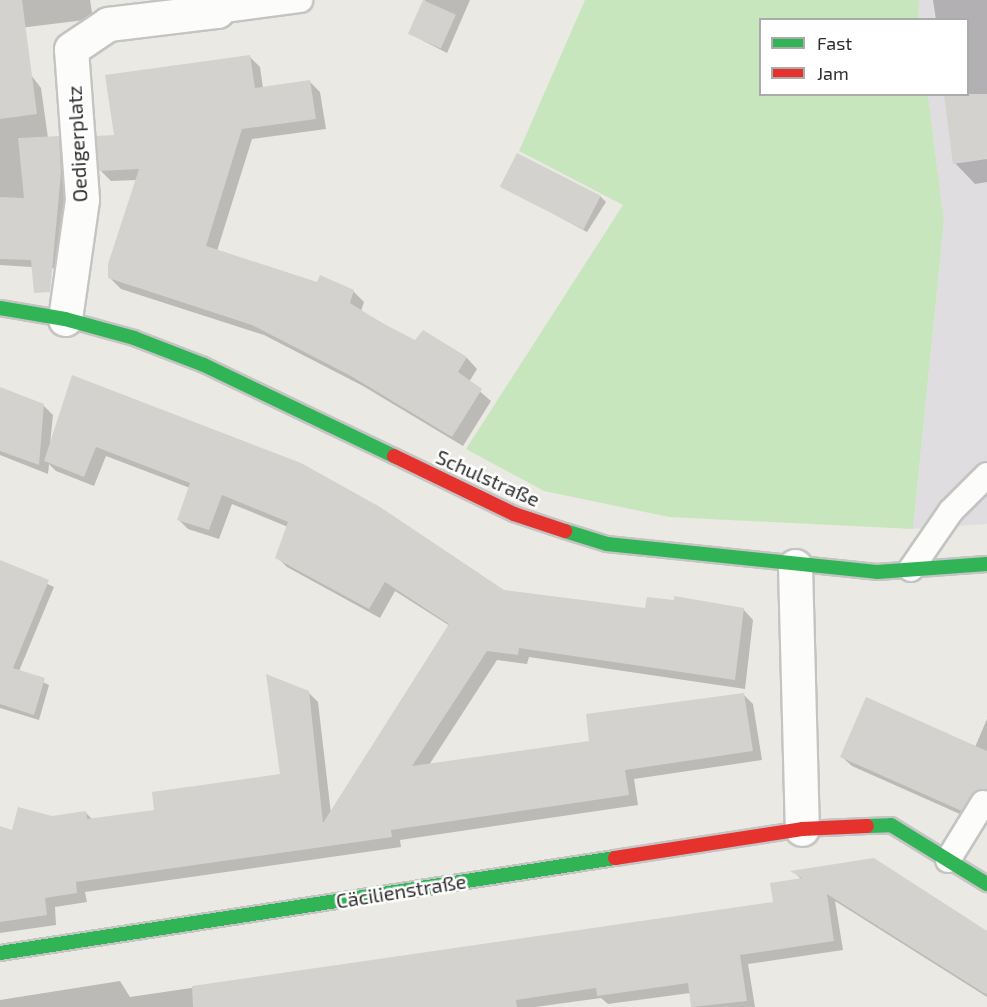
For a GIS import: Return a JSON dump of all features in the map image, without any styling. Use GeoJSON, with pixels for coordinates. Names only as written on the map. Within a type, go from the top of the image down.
{"type":"FeatureCollection","features":[{"type":"Feature","properties":{"kind":"street","name":"Oedigerplatz"},"geometry":{"type":"LineString","coordinates":[[65,319],[82,199],[71,49],[107,12],[216,5]]}},
{"type":"Feature","properties":{"kind":"street","name":"Schulstraße"},"geometry":{"type":"LineString","coordinates":[[0,308],[65,319],[134,339],[204,365],[514,514],[607,544],[795,566],[877,572],[987,564]]}},
{"type":"Feature","properties":{"kind":"street"},"geometry":{"type":"LineString","coordinates":[[795,566],[802,829]]}},
{"type":"Feature","properties":{"kind":"street","name":"Cäcilienstraße"},"geometry":{"type":"LineString","coordinates":[[0,953],[802,829],[891,825],[987,884]]}},
{"type":"Feature","properties":{"kind":"lane"},"geometry":{"type":"LineString","coordinates":[[216,5],[300,0]]}},
{"type":"Feature","properties":{"kind":"lane"},"geometry":{"type":"LineString","coordinates":[[911,569],[951,511],[987,475]]}},
{"type":"Feature","properties":{"kind":"lane"},"geometry":{"type":"LineString","coordinates":[[948,860],[983,803]]}},
{"type":"Feature","properties":{"kind":"shaded area"},"geometry":{"type":"Polygon","coordinates":[[[919,0],[987,0],[987,524],[913,529],[944,221],[928,96],[969,96],[969,18],[918,18],[919,0]]]}},
{"type":"Feature","properties":{"kind":"green space"},"geometry":{"type":"Polygon","coordinates":[[[585,0],[919,0],[918,18],[759,18],[759,96],[928,96],[944,221],[913,529],[669,517],[544,491],[466,449],[623,205],[519,151],[585,0]]]}},
{"type":"Feature","properties":{"kind":"building"},"geometry":{"type":"Polygon","coordinates":[[[0,0],[22,0],[37,114],[0,119],[0,0]]]}},
{"type":"Feature","properties":{"kind":"building"},"geometry":{"type":"Polygon","coordinates":[[[423,0],[456,15],[441,48],[408,34],[423,0]]]}},
{"type":"Feature","properties":{"kind":"building"},"geometry":{"type":"Polygon","coordinates":[[[250,55],[255,88],[310,80],[316,119],[242,129],[206,246],[317,282],[320,275],[354,290],[350,303],[382,323],[415,340],[423,330],[467,357],[458,372],[482,389],[452,437],[351,376],[252,325],[108,278],[108,264],[139,169],[99,171],[96,136],[114,135],[105,75],[250,55]]]}},
{"type":"Feature","properties":{"kind":"building"},"geometry":{"type":"Polygon","coordinates":[[[987,94],[987,159],[953,164],[944,96],[987,94]]]}},
{"type":"Feature","properties":{"kind":"building"},"geometry":{"type":"Polygon","coordinates":[[[59,136],[61,173],[50,292],[34,293],[31,260],[0,259],[0,197],[24,198],[18,138],[59,136]]]}},
{"type":"Feature","properties":{"kind":"building"},"geometry":{"type":"Polygon","coordinates":[[[517,153],[601,196],[584,230],[500,187],[517,153]]]}},
{"type":"Feature","properties":{"kind":"building"},"geometry":{"type":"Polygon","coordinates":[[[72,375],[301,463],[380,507],[504,590],[645,608],[647,597],[674,600],[674,596],[744,608],[735,680],[519,648],[518,655],[487,651],[412,766],[589,741],[586,714],[744,693],[753,751],[625,770],[629,795],[391,830],[392,837],[76,882],[77,893],[45,898],[47,915],[0,922],[0,826],[12,830],[18,807],[52,816],[86,811],[87,819],[154,810],[152,792],[280,774],[266,674],[309,691],[323,823],[449,624],[385,582],[369,609],[275,558],[288,522],[222,495],[209,530],[177,520],[190,483],[96,447],[84,477],[44,461],[72,375]]]}},
{"type":"Feature","properties":{"kind":"building"},"geometry":{"type":"Polygon","coordinates":[[[0,387],[44,404],[39,465],[0,451],[0,387]]]}},
{"type":"Feature","properties":{"kind":"building"},"geometry":{"type":"Polygon","coordinates":[[[0,560],[49,580],[13,668],[45,678],[34,715],[0,704],[0,560]]]}},
{"type":"Feature","properties":{"kind":"building"},"geometry":{"type":"Polygon","coordinates":[[[866,697],[987,751],[987,790],[976,791],[962,811],[840,757],[866,697]]]}},
{"type":"Feature","properties":{"kind":"building"},"geometry":{"type":"Polygon","coordinates":[[[874,858],[987,931],[987,995],[827,894],[834,941],[740,955],[747,1001],[691,1007],[688,983],[597,996],[596,988],[516,1000],[517,1007],[193,1007],[192,986],[773,902],[770,883],[802,878],[790,871],[874,858]]]}},
{"type":"Feature","properties":{"kind":"traffic: fast"},"geometry":{"type":"LineString","coordinates":[[0,308],[65,319],[134,338],[204,365],[394,456]]}},
{"type":"Feature","properties":{"kind":"traffic: fast"},"geometry":{"type":"LineString","coordinates":[[565,531],[607,544],[877,572],[987,564]]}},
{"type":"Feature","properties":{"kind":"traffic: fast"},"geometry":{"type":"LineString","coordinates":[[867,826],[891,825],[987,884]]}},
{"type":"Feature","properties":{"kind":"traffic: fast"},"geometry":{"type":"LineString","coordinates":[[0,953],[615,858]]}},
{"type":"Feature","properties":{"kind":"traffic: jam"},"geometry":{"type":"LineString","coordinates":[[394,456],[514,514],[565,531]]}},
{"type":"Feature","properties":{"kind":"traffic: jam"},"geometry":{"type":"LineString","coordinates":[[615,858],[802,829],[867,826]]}}]}
